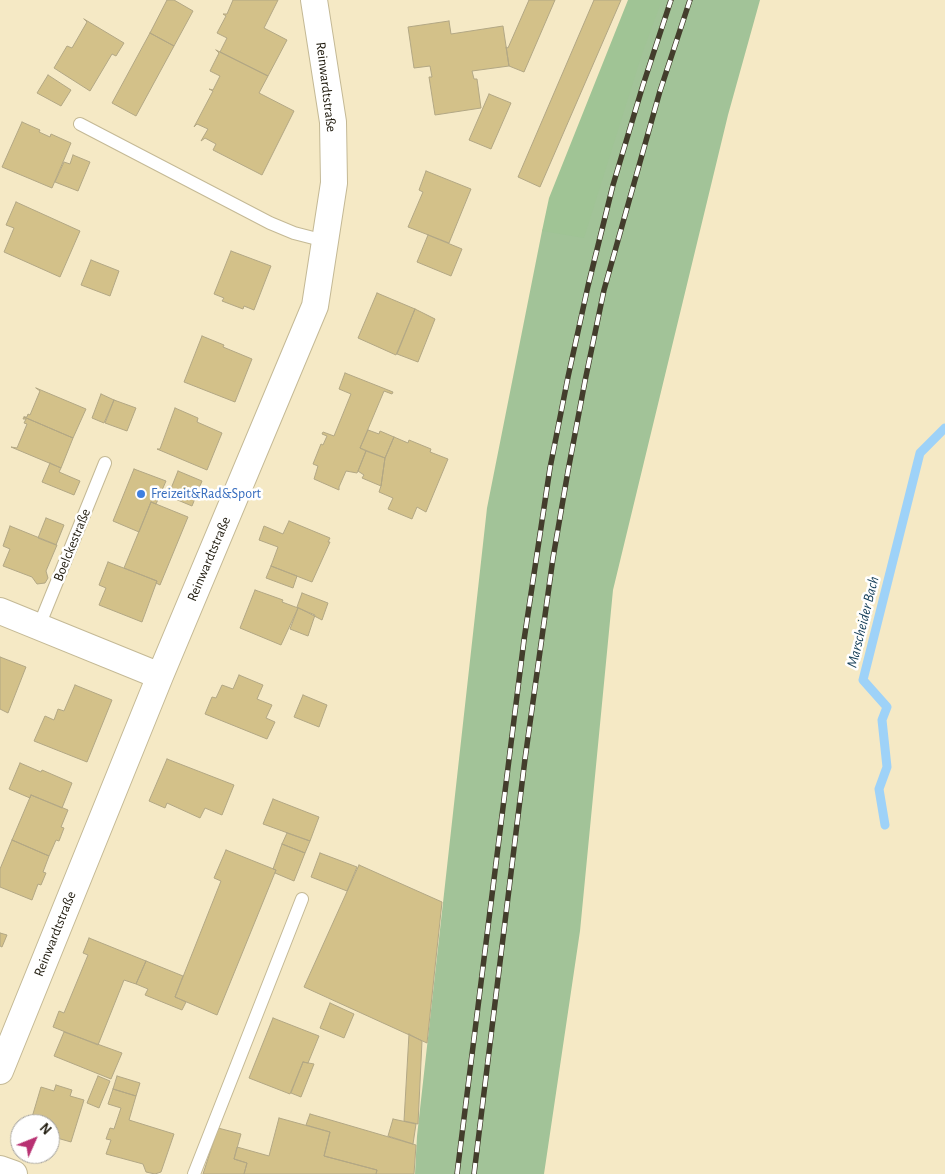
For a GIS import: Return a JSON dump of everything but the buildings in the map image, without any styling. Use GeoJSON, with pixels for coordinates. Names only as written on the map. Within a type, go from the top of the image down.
{"type":"FeatureCollection","features":[{"type":"Feature","properties":{"kind":"street","name":"Reinwardtstraße"},"geometry":{"type":"LineString","coordinates":[[0,1071],[160,676],[315,306],[334,183],[333,122],[314,0]]}},
{"type":"Feature","properties":{"kind":"street"},"geometry":{"type":"LineString","coordinates":[[0,611],[160,676]]}},
{"type":"Feature","properties":{"kind":"street"},"geometry":{"type":"LineString","coordinates":[[0,1170],[14,1174]]}},
{"type":"Feature","properties":{"kind":"lane"},"geometry":{"type":"LineString","coordinates":[[80,124],[270,223],[294,233],[325,241]]}},
{"type":"Feature","properties":{"kind":"lane","name":"Boelckestraße"},"geometry":{"type":"LineString","coordinates":[[39,626],[105,464]]}},
{"type":"Feature","properties":{"kind":"lane"},"geometry":{"type":"LineString","coordinates":[[194,1174],[302,899]]}},
{"type":"Feature","properties":{"kind":"green space"},"geometry":{"type":"Polygon","coordinates":[[[628,0],[662,0],[642,54],[584,238],[542,231],[549,198],[628,0]]]}},
{"type":"Feature","properties":{"kind":"green space"},"geometry":{"type":"Polygon","coordinates":[[[651,0],[760,0],[728,115],[613,590],[580,931],[544,1174],[415,1174],[417,1136],[487,508],[542,231],[651,0]]]}},
{"type":"Feature","properties":{"kind":"waterway","name":"Marscheider Bach"},"geometry":{"type":"LineString","coordinates":[[885,825],[879,789],[887,767],[882,720],[887,707],[863,680],[920,453],[945,428]]}},
{"type":"Feature","properties":{"kind":"railway"},"geometry":{"type":"LineString","coordinates":[[457,1174],[524,640],[550,468],[588,286],[613,185],[671,0]]}},
{"type":"Feature","properties":{"kind":"railway"},"geometry":{"type":"LineString","coordinates":[[474,1174],[525,759],[553,558],[568,471],[604,290],[660,91],[690,0]]}},
{"type":"Feature","properties":{"kind":"place","name":"Freizeit&Rad&Sport"},"geometry":{"type":"Point","coordinates":[141,494]}}]}
